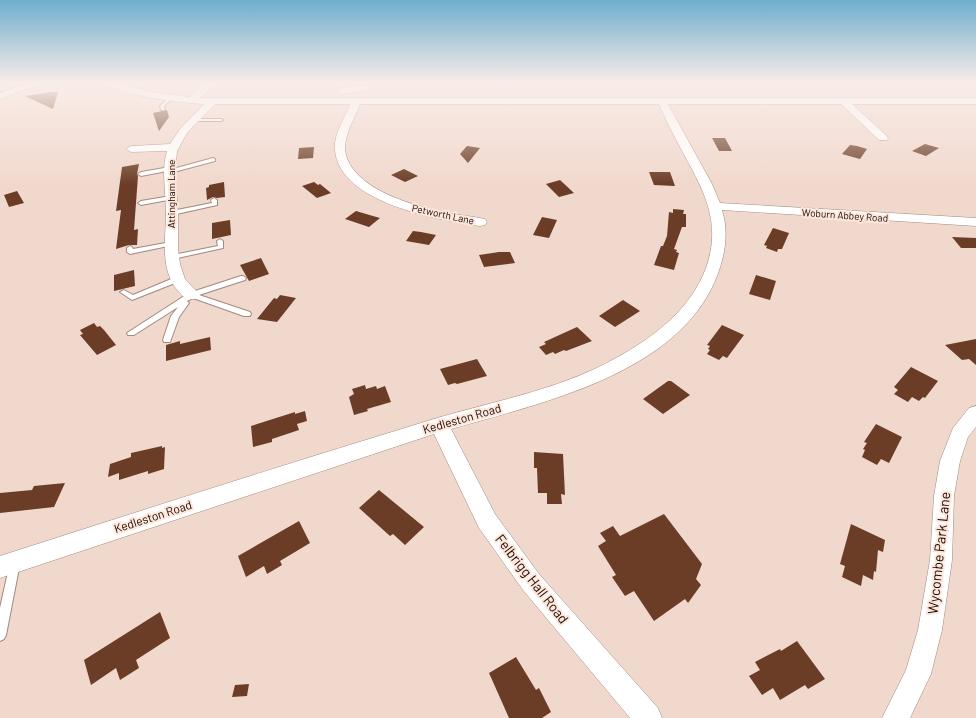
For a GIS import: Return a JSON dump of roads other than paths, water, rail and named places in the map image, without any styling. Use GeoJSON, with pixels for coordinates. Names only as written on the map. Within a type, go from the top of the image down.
{"type":"FeatureCollection","features":[{"type":"Feature","properties":{"kind":"street","name":"Attingham Lane"},"geometry":{"type":"LineString","coordinates":[[192,295],[181,286],[174,270],[171,244],[172,213],[170,170],[174,148],[197,117]]}},
{"type":"Feature","properties":{"kind":"street","name":"Petworth Lane"},"geometry":{"type":"LineString","coordinates":[[350,117],[341,140],[340,150],[342,163],[352,175],[378,194],[407,207],[460,220],[480,222]]}},
{"type":"Feature","properties":{"kind":"street","name":"Kedleston Road"},"geometry":{"type":"LineString","coordinates":[[8,565],[439,425],[568,387],[608,370],[653,344],[680,319],[701,295],[713,270],[718,246],[719,223],[715,206],[701,175],[670,117]]}},
{"type":"Feature","properties":{"kind":"street"},"geometry":{"type":"LineString","coordinates":[[860,117],[883,138]]}},
{"type":"Feature","properties":{"kind":"street"},"geometry":{"type":"LineString","coordinates":[[131,150],[174,148]]}},
{"type":"Feature","properties":{"kind":"street","name":"Woburn Abbey Road"},"geometry":{"type":"LineString","coordinates":[[715,206],[976,222]]}},
{"type":"Feature","properties":{"kind":"street","name":"Wycombe Park Lane"},"geometry":{"type":"LineString","coordinates":[[896,718],[918,674],[930,630],[941,560],[944,496],[950,461],[960,434],[976,413]]}},
{"type":"Feature","properties":{"kind":"street","name":"Felbrigg Hall Road"},"geometry":{"type":"LineString","coordinates":[[439,425],[487,521],[531,582],[627,696],[648,718]]}},
{"type":"Feature","properties":{"kind":"lane"},"geometry":{"type":"LineString","coordinates":[[194,120],[221,120]]}},
{"type":"Feature","properties":{"kind":"lane"},"geometry":{"type":"LineString","coordinates":[[141,174],[170,170],[212,160]]}},
{"type":"Feature","properties":{"kind":"lane"},"geometry":{"type":"LineString","coordinates":[[141,203],[171,198]]}},
{"type":"Feature","properties":{"kind":"lane"},"geometry":{"type":"LineString","coordinates":[[172,213],[215,204],[214,200]]}},
{"type":"Feature","properties":{"kind":"lane"},"geometry":{"type":"LineString","coordinates":[[173,258],[221,247],[220,241]]}},
{"type":"Feature","properties":{"kind":"lane"},"geometry":{"type":"LineString","coordinates":[[130,248],[130,252],[171,244]]}},
{"type":"Feature","properties":{"kind":"lane"},"geometry":{"type":"LineString","coordinates":[[131,334],[192,295],[243,278]]}},
{"type":"Feature","properties":{"kind":"lane"},"geometry":{"type":"LineString","coordinates":[[124,292],[132,298],[178,279]]}},
{"type":"Feature","properties":{"kind":"lane"},"geometry":{"type":"LineString","coordinates":[[192,295],[247,314]]}},
{"type":"Feature","properties":{"kind":"lane"},"geometry":{"type":"LineString","coordinates":[[167,340],[175,316],[192,295]]}},
{"type":"Feature","properties":{"kind":"lane"},"geometry":{"type":"LineString","coordinates":[[0,635],[8,565]]}}]}
